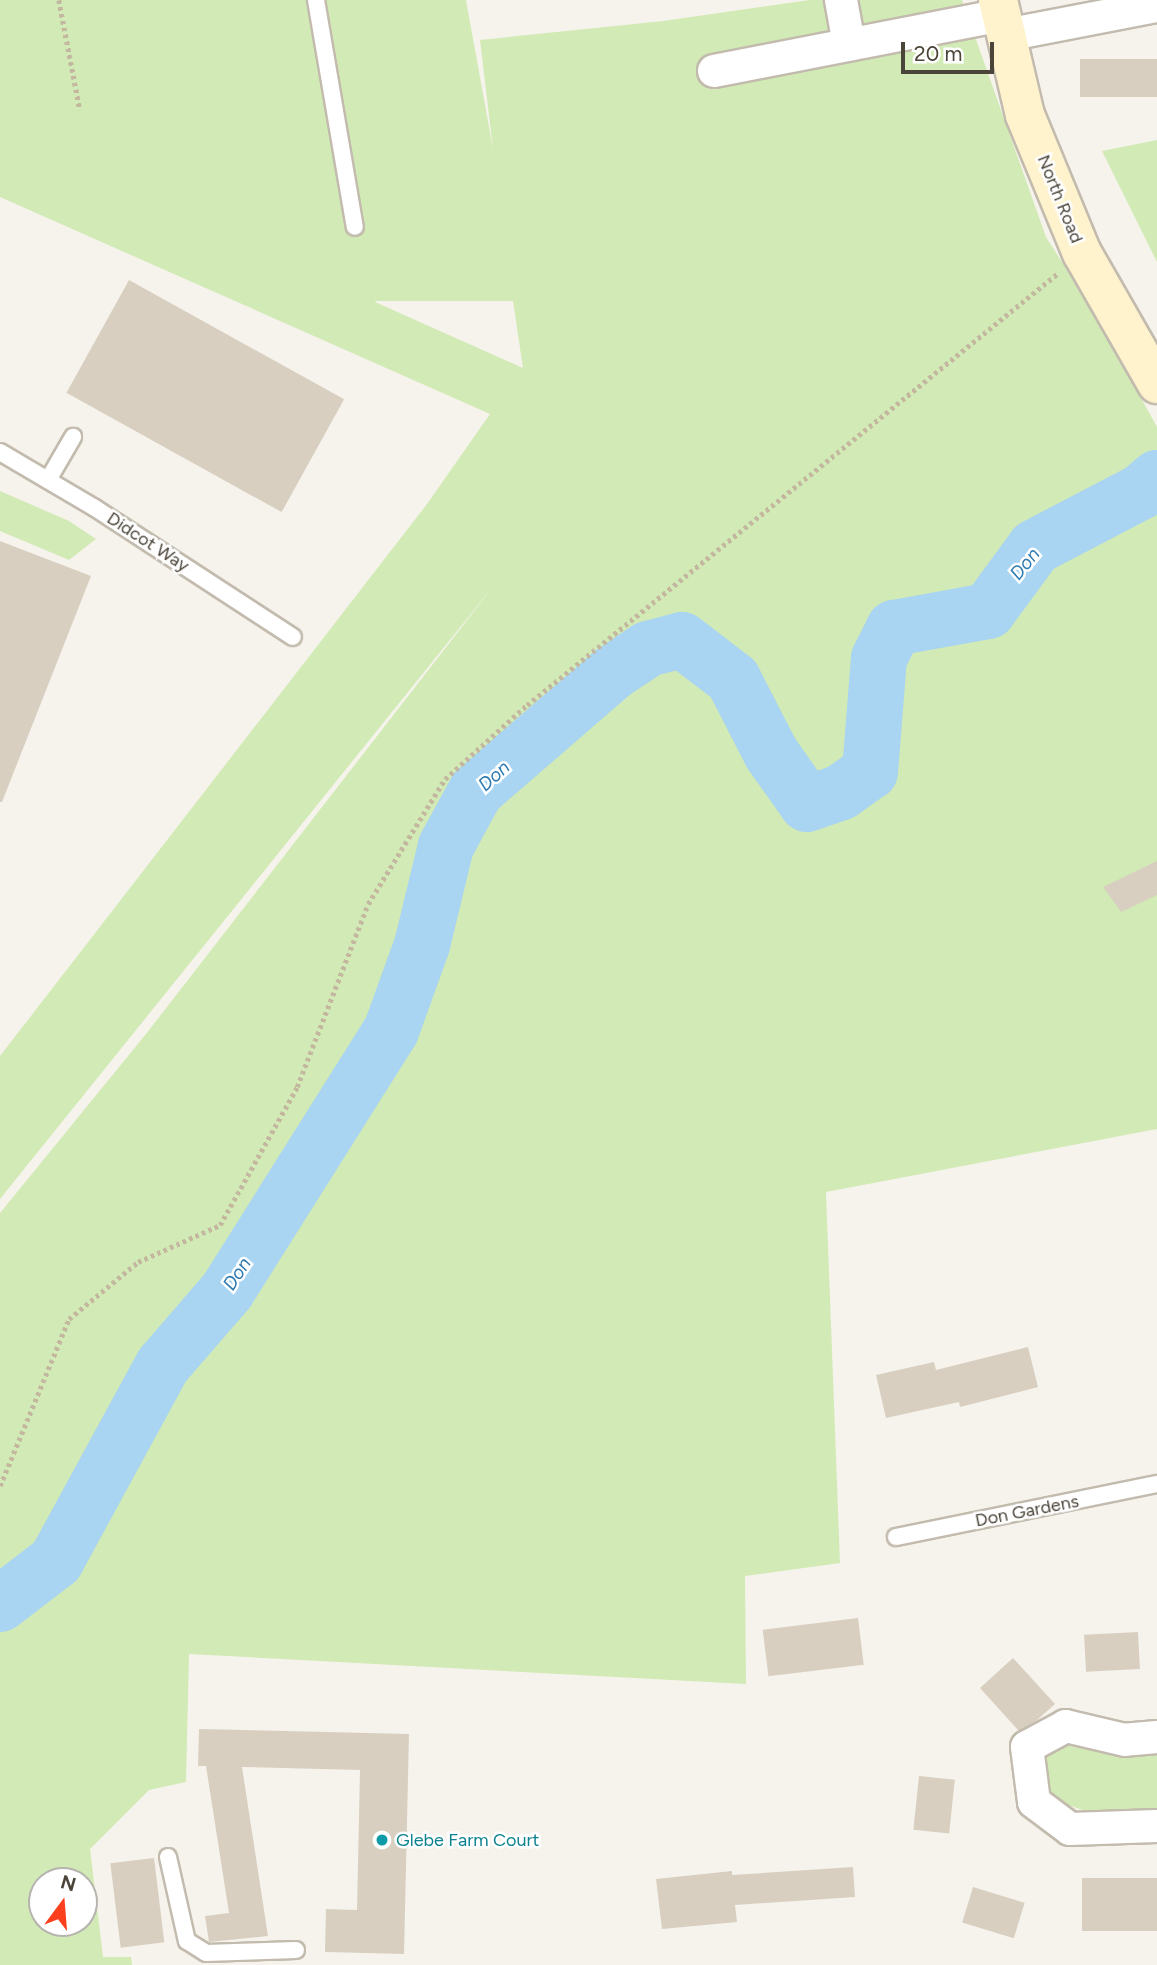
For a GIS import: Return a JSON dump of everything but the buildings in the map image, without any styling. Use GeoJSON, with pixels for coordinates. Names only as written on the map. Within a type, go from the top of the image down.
{"type":"FeatureCollection","features":[{"type":"Feature","properties":{"kind":"street"},"geometry":{"type":"LineString","coordinates":[[841,0],[849,44]]}},
{"type":"Feature","properties":{"kind":"street"},"geometry":{"type":"LineString","coordinates":[[714,71],[1002,17],[1157,6]]}},
{"type":"Feature","properties":{"kind":"street","name":"North Road"},"geometry":{"type":"LineString","coordinates":[[1002,17],[1026,115],[1082,253],[1157,384]]}},
{"type":"Feature","properties":{"kind":"street"},"geometry":{"type":"LineString","coordinates":[[1157,1737],[1125,1740],[1066,1726],[1027,1747],[1034,1802],[1070,1829],[1157,1826]]}},
{"type":"Feature","properties":{"kind":"lane"},"geometry":{"type":"LineString","coordinates":[[316,0],[355,227]]}},
{"type":"Feature","properties":{"kind":"lane"},"geometry":{"type":"LineString","coordinates":[[48,480],[73,438]]}},
{"type":"Feature","properties":{"kind":"lane","name":"Didcot Way"},"geometry":{"type":"LineString","coordinates":[[0,452],[293,637]]}},
{"type":"Feature","properties":{"kind":"lane","name":"Don Gardens"},"geometry":{"type":"LineString","coordinates":[[896,1537],[1157,1484]]}},
{"type":"Feature","properties":{"kind":"lane"},"geometry":{"type":"LineString","coordinates":[[168,1857],[187,1941],[206,1954],[296,1950]]}},
{"type":"Feature","properties":{"kind":"path"},"geometry":{"type":"LineString","coordinates":[[59,0],[80,110]]}},
{"type":"Feature","properties":{"kind":"path"},"geometry":{"type":"LineString","coordinates":[[0,1486],[69,1319],[138,1262],[220,1225],[297,1087],[368,904],[444,779],[527,705],[1082,253]]}},
{"type":"Feature","properties":{"kind":"green space"},"geometry":{"type":"Polygon","coordinates":[[[0,0],[466,0],[493,149],[480,40],[663,21],[810,0],[962,0],[1046,237],[1090,306],[1157,427],[1157,1129],[826,1192],[840,1563],[745,1576],[746,1684],[189,1654],[186,1782],[149,1790],[90,1849],[92,1867],[28,1867],[28,1937],[98,1937],[98,1915],[103,1957],[131,1957],[132,1965],[0,1965],[0,1213],[146,1034],[495,584],[0,1199],[0,1056],[427,504],[490,414],[0,197],[0,0]],[[376,301],[375,302],[523,368],[513,301],[376,301]]]}},
{"type":"Feature","properties":{"kind":"green space"},"geometry":{"type":"Polygon","coordinates":[[[1157,140],[1157,262],[1102,151],[1157,140]]]}},
{"type":"Feature","properties":{"kind":"green space"},"geometry":{"type":"Polygon","coordinates":[[[0,491],[69,521],[96,539],[69,560],[0,531],[0,491]]]}},
{"type":"Feature","properties":{"kind":"green space"},"geometry":{"type":"Polygon","coordinates":[[[1052,1743],[1133,1757],[1157,1755],[1157,1818],[1113,1820],[1056,1801],[1039,1767],[1052,1743]]]}},
{"type":"Feature","properties":{"kind":"waterway","name":"Don"},"geometry":{"type":"LineString","coordinates":[[0,1604],[56,1561],[163,1365],[227,1291],[391,1031],[422,945],[446,846],[476,791],[612,673],[648,649],[682,640],[733,679],[771,753],[807,804],[841,792],[870,772],[879,658],[894,628],[988,611],[1035,547],[1142,491],[1157,478]]}},
{"type":"Feature","properties":{"kind":"place","name":"Glebe Farm Court"},"geometry":{"type":"Point","coordinates":[382,1840]}}]}
